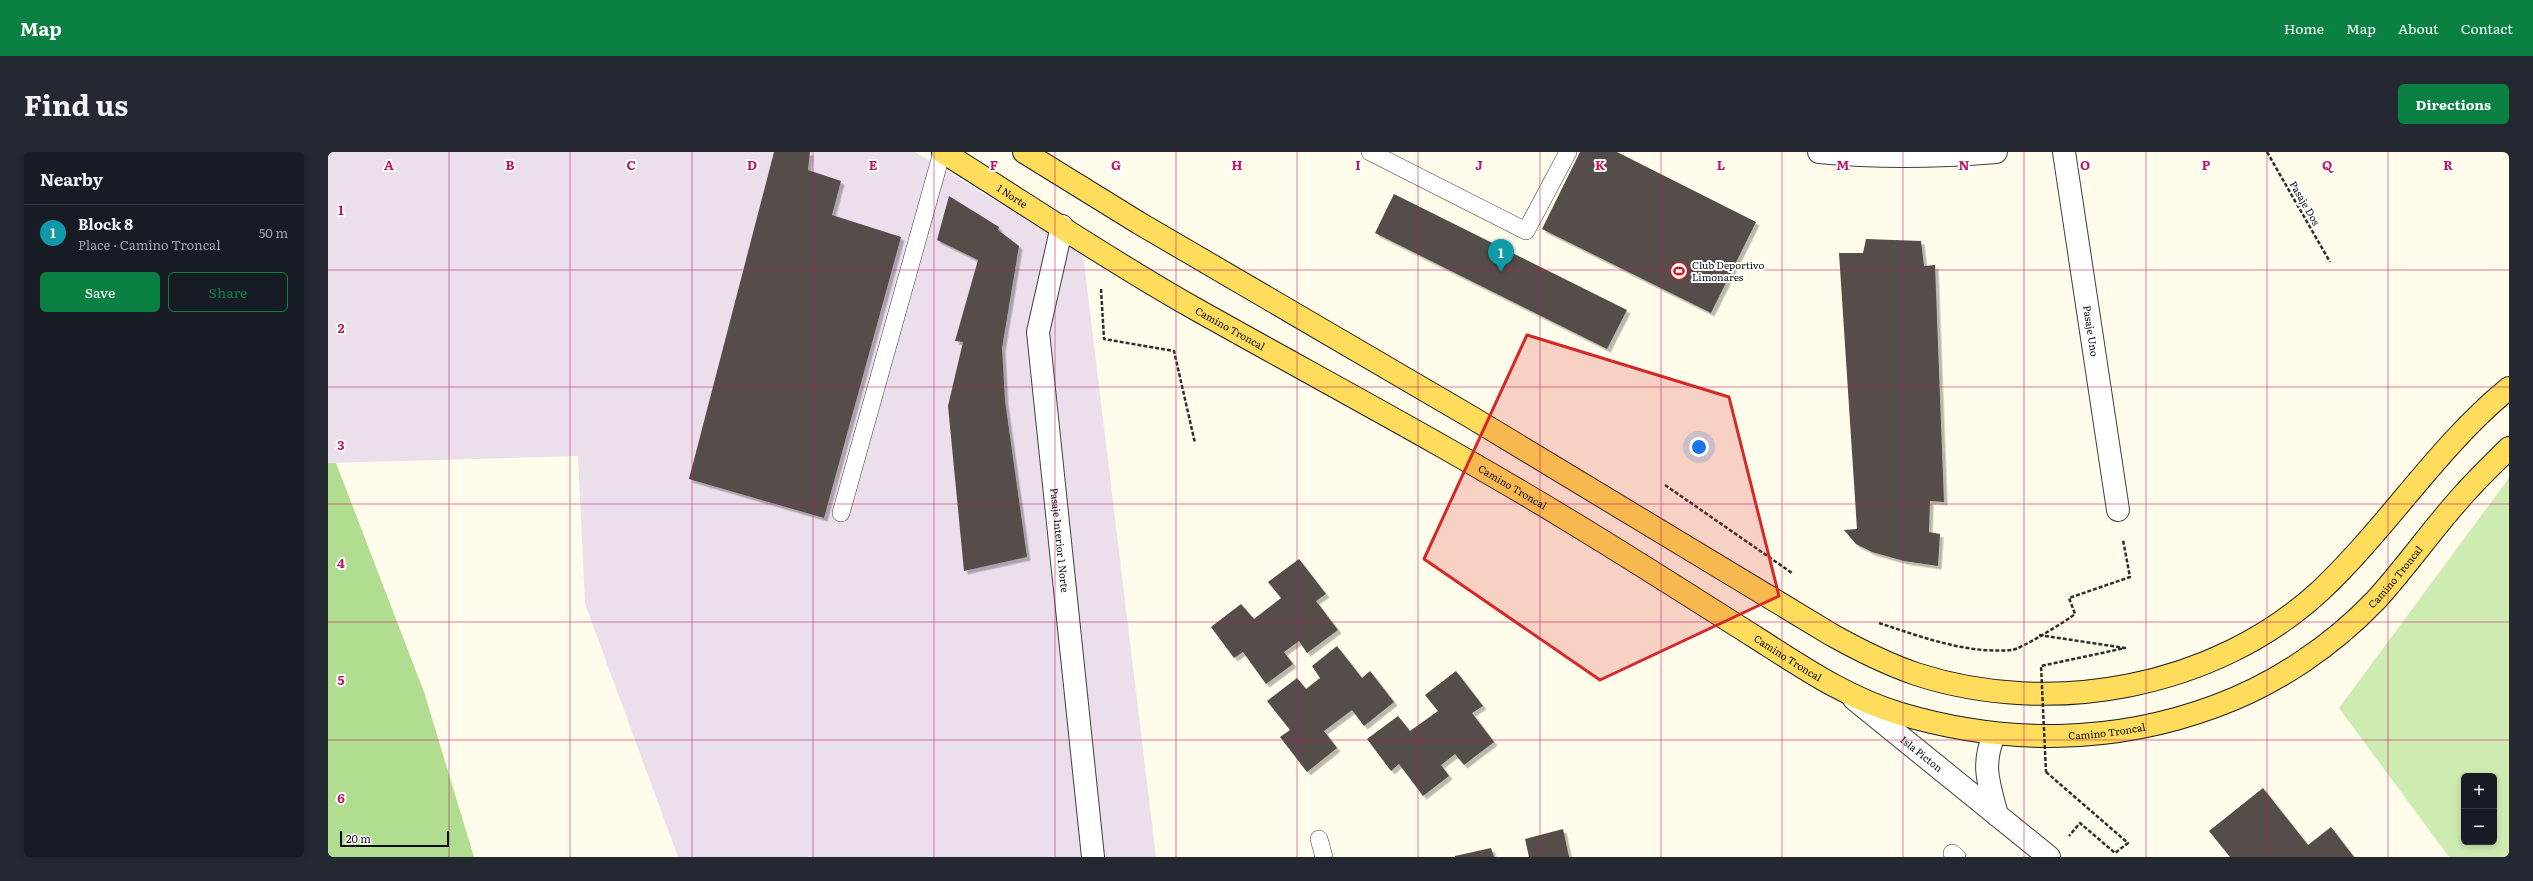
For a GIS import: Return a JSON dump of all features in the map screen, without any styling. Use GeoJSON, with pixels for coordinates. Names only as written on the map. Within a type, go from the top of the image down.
{"type":"FeatureCollection","features":[{"type":"Feature","properties":{"kind":"main road","name":"1 Norte"},"geometry":{"type":"LineString","coordinates":[[942,152],[1062,226]]}},
{"type":"Feature","properties":{"kind":"main road"},"geometry":{"type":"LineString","coordinates":[[1024,152],[1472,417],[1832,635],[1873,657],[1917,674],[1962,686],[2008,692],[2055,694],[2101,690],[2147,682],[2220,656],[2255,637],[2288,616],[2319,592],[2371,540],[2429,466],[2488,405],[2509,388]]}},
{"type":"Feature","properties":{"kind":"main road","name":"Camino Troncal"},"geometry":{"type":"LineString","coordinates":[[1062,226],[1188,305],[1378,410],[1566,518],[1802,669],[1847,693],[1902,714],[1944,726],[1994,735],[2046,738],[2141,729],[2182,718],[2221,705],[2260,687],[2318,651],[2368,607],[2464,494],[2509,448]]}},
{"type":"Feature","properties":{"kind":"street"},"geometry":{"type":"LineString","coordinates":[[1819,152],[1865,156],[1924,158],[1996,152]]}},
{"type":"Feature","properties":{"kind":"street","name":"Pasaje Uno"},"geometry":{"type":"LineString","coordinates":[[2064,152],[2118,510]]}},
{"type":"Feature","properties":{"kind":"street","name":"Pasaje Interior 1 Norte"},"geometry":{"type":"LineString","coordinates":[[1062,226],[1038,332],[1093,857]]}},
{"type":"Feature","properties":{"kind":"street","name":"Isla Picton"},"geometry":{"type":"LineString","coordinates":[[1847,693],[2049,857]]}},
{"type":"Feature","properties":{"kind":"street"},"geometry":{"type":"LineString","coordinates":[[1994,735],[1988,749],[1985,772],[1997,815]]}},
{"type":"Feature","properties":{"kind":"lane"},"geometry":{"type":"LineString","coordinates":[[841,513],[942,152]]}},
{"type":"Feature","properties":{"kind":"lane"},"geometry":{"type":"LineString","coordinates":[[1370,152],[1526,231],[1568,152]]}},
{"type":"Feature","properties":{"kind":"lane"},"geometry":{"type":"LineString","coordinates":[[1319,839],[1324,857]]}},
{"type":"Feature","properties":{"kind":"path","name":"Pasaje Dos"},"geometry":{"type":"LineString","coordinates":[[2267,152],[2330,262]]}},
{"type":"Feature","properties":{"kind":"path"},"geometry":{"type":"LineString","coordinates":[[1098,249],[1104,339],[1174,351],[1196,443]]}},
{"type":"Feature","properties":{"kind":"path"},"geometry":{"type":"LineString","coordinates":[[1665,485],[1798,577]]}},
{"type":"Feature","properties":{"kind":"path"},"geometry":{"type":"LineString","coordinates":[[1873,621],[1948,646],[2014,651],[2039,635],[2064,623],[2075,614],[2070,598],[2130,577],[2118,510]]}},
{"type":"Feature","properties":{"kind":"path"},"geometry":{"type":"LineString","coordinates":[[2039,635],[2125,648],[2041,666],[2046,772],[2128,843],[2114,853],[2080,823],[2065,840]]}},
{"type":"Feature","properties":{"kind":"highlighted area"},"geometry":{"type":"Polygon","coordinates":[[[1527,335],[1729,397],[1779,596],[1600,680],[1424,559],[1527,335]]]}},
{"type":"Feature","properties":{"kind":"shaded area"},"geometry":{"type":"Polygon","coordinates":[[[328,152],[915,152],[1083,254],[1156,857],[678,857],[585,604],[578,456],[328,463],[328,152]]]}},
{"type":"Feature","properties":{"kind":"green space"},"geometry":{"type":"Polygon","coordinates":[[[328,463],[336,463],[424,692],[474,857],[328,857],[328,463]]]}},
{"type":"Feature","properties":{"kind":"green space"},"geometry":{"type":"Polygon","coordinates":[[[2509,478],[2509,857],[2449,857],[2339,708],[2509,478]]]}},
{"type":"Feature","properties":{"kind":"building"},"geometry":{"type":"Polygon","coordinates":[[[774,152],[810,152],[808,170],[841,181],[832,215],[901,237],[824,518],[689,479],[774,152]]]}},
{"type":"Feature","properties":{"kind":"building","name":"Club Deportivo Limonares"},"geometry":{"type":"Polygon","coordinates":[[[1580,152],[1617,152],[1756,222],[1711,313],[1542,229],[1580,152]]]}},
{"type":"Feature","properties":{"kind":"building"},"geometry":{"type":"Polygon","coordinates":[[[1394,194],[1627,310],[1607,349],[1375,233],[1394,194]]]}},
{"type":"Feature","properties":{"kind":"building"},"geometry":{"type":"Polygon","coordinates":[[[949,196],[999,227],[998,230],[1019,246],[1002,348],[1005,401],[1027,557],[964,571],[948,406],[963,342],[955,341],[978,260],[937,240],[949,196]]]}},
{"type":"Feature","properties":{"kind":"building"},"geometry":{"type":"Polygon","coordinates":[[[1866,239],[1921,241],[1924,266],[1935,265],[1944,502],[1930,501],[1929,532],[1940,534],[1938,566],[1904,561],[1872,552],[1856,544],[1844,530],[1857,529],[1839,253],[1863,253],[1866,239]]]}},
{"type":"Feature","properties":{"kind":"building"},"geometry":{"type":"Polygon","coordinates":[[[1299,559],[1326,594],[1316,601],[1338,630],[1307,653],[1299,641],[1284,652],[1293,664],[1266,684],[1243,652],[1234,658],[1211,627],[1241,604],[1254,619],[1281,598],[1268,582],[1299,559]]]}},
{"type":"Feature","properties":{"kind":"building"},"geometry":{"type":"Polygon","coordinates":[[[1337,646],[1362,678],[1370,671],[1394,702],[1364,726],[1352,710],[1324,731],[1337,748],[1307,772],[1280,737],[1290,730],[1267,701],[1297,678],[1306,689],[1320,678],[1312,666],[1337,646]]]}},
{"type":"Feature","properties":{"kind":"building"},"geometry":{"type":"Polygon","coordinates":[[[1456,671],[1483,706],[1472,713],[1494,742],[1464,765],[1455,754],[1441,765],[1449,776],[1423,796],[1399,764],[1391,771],[1367,739],[1398,716],[1410,731],[1438,711],[1425,695],[1456,671]]]}},
{"type":"Feature","properties":{"kind":"building"},"geometry":{"type":"Polygon","coordinates":[[[2263,788],[2308,845],[2331,827],[2354,857],[2230,857],[2209,831],[2263,788]]]}},
{"type":"Feature","properties":{"kind":"building"},"geometry":{"type":"Polygon","coordinates":[[[1563,829],[1569,857],[1529,857],[1525,839],[1563,829]]]}},
{"type":"Feature","properties":{"kind":"building"},"geometry":{"type":"Polygon","coordinates":[[[1491,848],[1494,857],[1455,857],[1455,856],[1491,848]]]}},
{"type":"Feature","properties":{"kind":"place","name":"Club Deportivo Limonares"},"geometry":{"type":"Point","coordinates":[1679,271]}},
{"type":"Feature","properties":{"kind":"place","name":"Block 8"},"geometry":{"type":"Point","coordinates":[1501,272]}}]}
